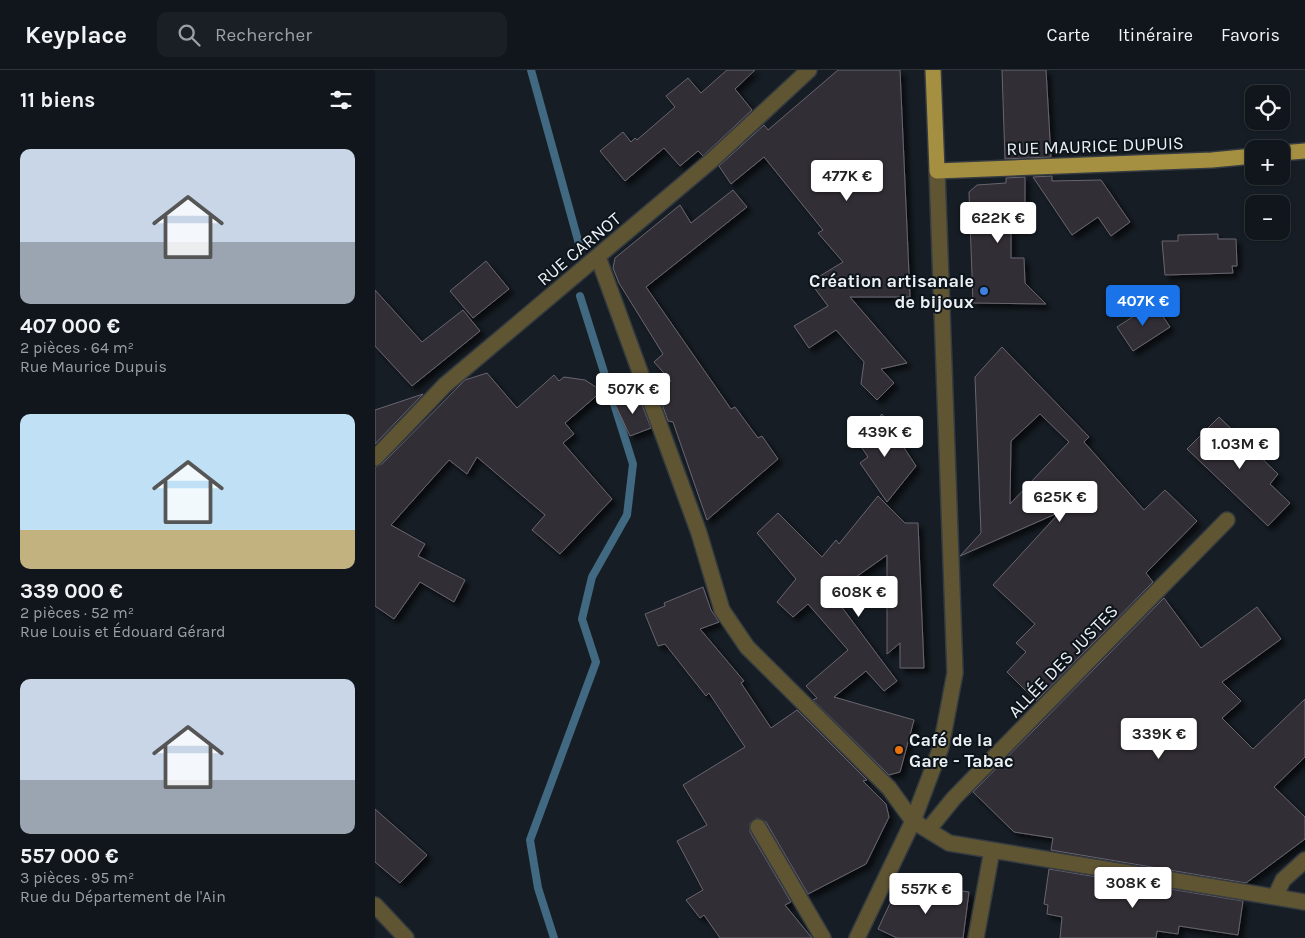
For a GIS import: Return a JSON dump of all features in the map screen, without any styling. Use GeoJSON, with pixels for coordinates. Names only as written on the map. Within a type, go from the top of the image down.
{"type":"FeatureCollection","features":[{"type":"Feature","properties":{"kind":"main road"},"geometry":{"type":"LineString","coordinates":[[933,70],[937,171]]}},
{"type":"Feature","properties":{"kind":"main road"},"geometry":{"type":"LineString","coordinates":[[1290,152],[1305,151]]}},
{"type":"Feature","properties":{"kind":"main road","name":"RUE MAURICE DUPUIS"},"geometry":{"type":"LineString","coordinates":[[937,171],[1212,160],[1245,157]]}},
{"type":"Feature","properties":{"kind":"street","name":"RUE CARNOT"},"geometry":{"type":"LineString","coordinates":[[375,458],[445,385],[712,160],[809,70]]}},
{"type":"Feature","properties":{"kind":"street"},"geometry":{"type":"LineString","coordinates":[[857,938],[913,821],[941,747],[955,673],[937,171]]}},
{"type":"Feature","properties":{"kind":"street"},"geometry":{"type":"LineString","coordinates":[[598,257],[699,533],[723,610],[747,647],[889,788],[913,821],[949,843],[1305,902]]}},
{"type":"Feature","properties":{"kind":"street","name":"ALLÉE DES JUSTES"},"geometry":{"type":"LineString","coordinates":[[928,830],[954,798],[1227,520]]}},
{"type":"Feature","properties":{"kind":"street"},"geometry":{"type":"LineString","coordinates":[[758,827],[823,938]]}},
{"type":"Feature","properties":{"kind":"street"},"geometry":{"type":"LineString","coordinates":[[976,938],[992,850]]}},
{"type":"Feature","properties":{"kind":"street"},"geometry":{"type":"LineString","coordinates":[[1275,897],[1283,880],[1305,860]]}},
{"type":"Feature","properties":{"kind":"street"},"geometry":{"type":"LineString","coordinates":[[375,905],[406,938]]}},
{"type":"Feature","properties":{"kind":"building"},"geometry":{"type":"Polygon","coordinates":[[[727,70],[755,70],[735,89],[752,110],[703,156],[698,151],[680,166],[664,148],[625,181],[600,151],[623,132],[631,142],[635,138],[637,140],[675,107],[666,96],[688,78],[701,93],[727,70]]]}},
{"type":"Feature","properties":{"kind":"building"},"geometry":{"type":"Polygon","coordinates":[[[838,70],[900,70],[910,297],[850,297],[907,363],[881,369],[894,383],[877,400],[861,384],[864,362],[836,330],[809,348],[794,326],[828,306],[810,282],[843,262],[818,233],[823,230],[764,157],[731,184],[719,166],[764,125],[768,130],[838,70]]]}},
{"type":"Feature","properties":{"kind":"building"},"geometry":{"type":"Polygon","coordinates":[[[1002,70],[1046,70],[1051,157],[1005,159],[1002,70]]]}},
{"type":"Feature","properties":{"kind":"building"},"geometry":{"type":"Polygon","coordinates":[[[1052,176],[1052,181],[1101,180],[1130,222],[1111,236],[1098,217],[1072,235],[1033,177],[1052,176]]]}},
{"type":"Feature","properties":{"kind":"building"},"geometry":{"type":"Polygon","coordinates":[[[1025,177],[1025,215],[1011,215],[1011,258],[1024,258],[1025,283],[1046,304],[973,303],[969,192],[977,185],[1006,183],[1006,178],[1025,177]]]}},
{"type":"Feature","properties":{"kind":"building"},"geometry":{"type":"Polygon","coordinates":[[[733,190],[747,207],[646,287],[731,409],[735,407],[758,438],[762,436],[778,459],[707,520],[673,422],[668,421],[656,387],[671,381],[654,362],[663,354],[619,283],[613,268],[615,258],[680,205],[691,223],[733,190]]]}},
{"type":"Feature","properties":{"kind":"building"},"geometry":{"type":"Polygon","coordinates":[[[1218,234],[1218,239],[1236,239],[1237,266],[1232,266],[1233,273],[1165,275],[1162,241],[1178,241],[1178,235],[1218,234]]]}},
{"type":"Feature","properties":{"kind":"building"},"geometry":{"type":"Polygon","coordinates":[[[486,261],[509,289],[473,318],[450,291],[486,261]]]}},
{"type":"Feature","properties":{"kind":"building"},"geometry":{"type":"Polygon","coordinates":[[[375,290],[422,342],[463,310],[480,331],[412,386],[375,346],[375,290]]]}},
{"type":"Feature","properties":{"kind":"building"},"geometry":{"type":"Polygon","coordinates":[[[1154,303],[1170,327],[1133,351],[1117,327],[1154,303]]]}},
{"type":"Feature","properties":{"kind":"building"},"geometry":{"type":"Polygon","coordinates":[[[1002,347],[1089,437],[1084,442],[1144,510],[1165,490],[1197,521],[1146,573],[1153,582],[1036,701],[1007,672],[1026,652],[1016,643],[1035,624],[993,585],[1060,512],[960,556],[981,533],[975,377],[1002,347]],[[1040,414],[1011,441],[1010,504],[1069,442],[1040,414]]]}},
{"type":"Feature","properties":{"kind":"building"},"geometry":{"type":"Polygon","coordinates":[[[487,373],[517,408],[554,375],[559,381],[564,377],[585,380],[602,391],[565,423],[574,434],[563,443],[612,499],[560,554],[532,530],[545,515],[477,457],[467,474],[449,460],[391,525],[425,544],[418,556],[465,580],[454,602],[420,582],[394,619],[375,606],[375,467],[382,464],[465,380],[487,373]]]}},
{"type":"Feature","properties":{"kind":"building"},"geometry":{"type":"Polygon","coordinates":[[[423,394],[375,444],[375,410],[423,394]]]}},
{"type":"Feature","properties":{"kind":"building"},"geometry":{"type":"Polygon","coordinates":[[[638,394],[651,428],[630,436],[615,404],[638,394]]]}},
{"type":"Feature","properties":{"kind":"building"},"geometry":{"type":"Polygon","coordinates":[[[882,414],[916,466],[887,502],[860,463],[868,457],[856,439],[882,414]]]}},
{"type":"Feature","properties":{"kind":"building"},"geometry":{"type":"Polygon","coordinates":[[[1219,417],[1278,474],[1270,484],[1290,503],[1268,526],[1187,449],[1219,417]]]}},
{"type":"Feature","properties":{"kind":"building"},"geometry":{"type":"Polygon","coordinates":[[[878,496],[905,523],[918,523],[924,668],[900,668],[900,643],[887,654],[887,555],[832,594],[897,681],[884,691],[866,671],[834,697],[914,720],[900,772],[889,775],[813,700],[817,698],[806,686],[848,650],[808,604],[793,617],[777,602],[796,579],[757,533],[778,513],[822,557],[836,540],[839,544],[878,496]]]}},
{"type":"Feature","properties":{"kind":"building"},"geometry":{"type":"Polygon","coordinates":[[[703,587],[711,610],[719,622],[700,629],[744,681],[741,683],[771,728],[797,710],[867,780],[863,781],[886,804],[889,817],[866,864],[808,894],[766,822],[757,818],[750,823],[750,832],[791,902],[785,905],[812,938],[720,938],[704,915],[700,918],[686,900],[703,890],[677,841],[707,825],[683,785],[745,747],[709,693],[706,696],[665,644],[658,646],[645,614],[665,606],[664,603],[703,587]]]}},
{"type":"Feature","properties":{"kind":"building"},"geometry":{"type":"Polygon","coordinates":[[[1164,598],[1201,648],[1257,607],[1281,639],[1222,682],[1241,701],[1222,718],[1253,749],[1305,699],[1305,757],[1274,787],[1305,817],[1305,839],[1246,883],[1051,850],[1053,838],[1014,832],[973,792],[1164,598]]]}},
{"type":"Feature","properties":{"kind":"building"},"geometry":{"type":"Polygon","coordinates":[[[375,809],[427,855],[400,883],[375,862],[375,809]]]}},
{"type":"Feature","properties":{"kind":"building"},"geometry":{"type":"Polygon","coordinates":[[[1049,869],[1243,901],[1238,935],[1179,926],[1178,934],[1157,931],[1156,938],[1060,938],[1062,917],[1047,914],[1048,905],[1044,904],[1049,869]]]}},
{"type":"Feature","properties":{"kind":"building"},"geometry":{"type":"Polygon","coordinates":[[[899,884],[941,902],[944,888],[969,892],[963,938],[897,938],[878,929],[899,884]]]}},
{"type":"Feature","properties":{"kind":"waterway"},"geometry":{"type":"LineString","coordinates":[[531,70],[579,244]]}},
{"type":"Feature","properties":{"kind":"waterway"},"geometry":{"type":"LineString","coordinates":[[554,938],[538,888],[530,840],[596,662],[582,619],[592,577],[627,515],[633,464],[580,296]]}},
{"type":"Feature","properties":{"kind":"place","name":"Création artisanale de bijoux"},"geometry":{"type":"Point","coordinates":[984,291]}},
{"type":"Feature","properties":{"kind":"place","name":"Café de la Gare - Tabac"},"geometry":{"type":"Point","coordinates":[899,750]}}]}
